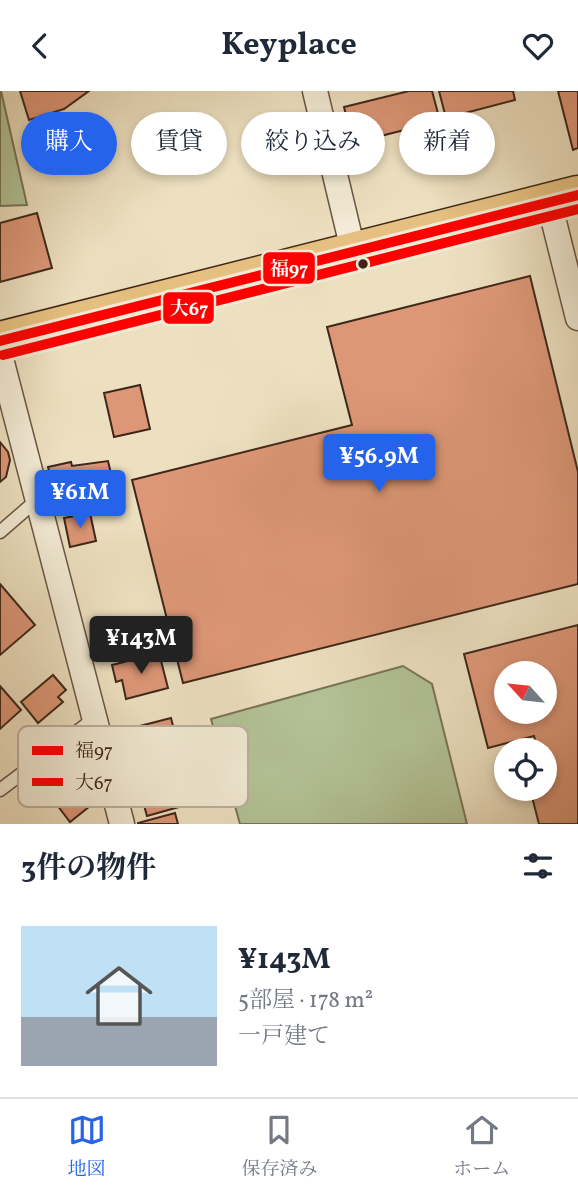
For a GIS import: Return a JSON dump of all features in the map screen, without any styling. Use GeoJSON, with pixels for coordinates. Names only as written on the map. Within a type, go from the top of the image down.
{"type":"FeatureCollection","features":[{"type":"Feature","properties":{"kind":"highway"},"geometry":{"type":"LineString","coordinates":[[0,341],[564,199]]}},
{"type":"Feature","properties":{"kind":"street"},"geometry":{"type":"LineString","coordinates":[[315,91],[354,250]]}},
{"type":"Feature","properties":{"kind":"street"},"geometry":{"type":"LineString","coordinates":[[564,199],[578,318]]}},
{"type":"Feature","properties":{"kind":"street"},"geometry":{"type":"LineString","coordinates":[[0,355],[97,726]]}},
{"type":"Feature","properties":{"kind":"street"},"geometry":{"type":"LineString","coordinates":[[118,807],[122,824]]}},
{"type":"Feature","properties":{"kind":"lane"},"geometry":{"type":"LineString","coordinates":[[0,532],[38,499]]}},
{"type":"Feature","properties":{"kind":"lane"},"geometry":{"type":"LineString","coordinates":[[84,726],[95,718]]}},
{"type":"Feature","properties":{"kind":"lane"},"geometry":{"type":"LineString","coordinates":[[0,790],[18,776]]}},
{"type":"Feature","properties":{"kind":"green space"},"geometry":{"type":"Polygon","coordinates":[[[1,91],[27,205],[0,206],[1,91]]]}},
{"type":"Feature","properties":{"kind":"green space"},"geometry":{"type":"Polygon","coordinates":[[[403,666],[432,684],[467,824],[240,824],[235,807],[248,807],[248,726],[213,726],[211,719],[403,666]]]}},
{"type":"Feature","properties":{"kind":"building"},"geometry":{"type":"Polygon","coordinates":[[[20,91],[89,91],[64,109],[54,112],[27,112],[20,91]]]}},
{"type":"Feature","properties":{"kind":"building"},"geometry":{"type":"Polygon","coordinates":[[[409,91],[432,91],[438,112],[399,112],[399,131],[385,135],[385,112],[345,112],[344,107],[409,91]]]}},
{"type":"Feature","properties":{"kind":"building"},"geometry":{"type":"Polygon","coordinates":[[[439,91],[513,91],[515,100],[469,112],[444,112],[439,91]]]}},
{"type":"Feature","properties":{"kind":"building"},"geometry":{"type":"Polygon","coordinates":[[[558,91],[578,91],[578,148],[573,150],[558,91]]]}},
{"type":"Feature","properties":{"kind":"building"},"geometry":{"type":"Polygon","coordinates":[[[37,213],[52,268],[0,282],[0,223],[37,213]]]}},
{"type":"Feature","properties":{"kind":"building"},"geometry":{"type":"Polygon","coordinates":[[[530,276],[578,472],[578,584],[183,683],[132,480],[352,425],[327,327],[530,276]]]}},
{"type":"Feature","properties":{"kind":"building"},"geometry":{"type":"Polygon","coordinates":[[[140,385],[150,429],[114,437],[104,393],[140,385]]]}},
{"type":"Feature","properties":{"kind":"building"},"geometry":{"type":"Polygon","coordinates":[[[0,442],[8,452],[10,460],[6,477],[0,482],[0,442]]]}},
{"type":"Feature","properties":{"kind":"building"},"geometry":{"type":"Polygon","coordinates":[[[108,461],[116,495],[98,499],[96,492],[56,501],[48,467],[71,462],[72,466],[108,461]]]}},
{"type":"Feature","properties":{"kind":"building"},"geometry":{"type":"Polygon","coordinates":[[[90,513],[96,541],[70,547],[64,518],[90,513]]]}},
{"type":"Feature","properties":{"kind":"building"},"geometry":{"type":"Polygon","coordinates":[[[0,584],[35,625],[0,655],[0,584]]]}},
{"type":"Feature","properties":{"kind":"building"},"geometry":{"type":"Polygon","coordinates":[[[578,625],[578,824],[539,824],[533,801],[557,801],[557,738],[494,738],[494,746],[488,748],[464,654],[578,625]]]}},
{"type":"Feature","properties":{"kind":"building"},"geometry":{"type":"Polygon","coordinates":[[[159,653],[168,688],[126,699],[122,680],[116,682],[112,665],[159,653]]]}},
{"type":"Feature","properties":{"kind":"building"},"geometry":{"type":"Polygon","coordinates":[[[53,675],[66,690],[58,697],[63,702],[38,723],[21,702],[53,675]]]}},
{"type":"Feature","properties":{"kind":"building"},"geometry":{"type":"Polygon","coordinates":[[[0,686],[21,710],[0,729],[0,686]]]}},
{"type":"Feature","properties":{"kind":"building"},"geometry":{"type":"Polygon","coordinates":[[[171,718],[173,726],[140,726],[171,718]]]}},
{"type":"Feature","properties":{"kind":"building"},"geometry":{"type":"Polygon","coordinates":[[[59,807],[89,807],[70,822],[59,807]]]}},
{"type":"Feature","properties":{"kind":"building"},"geometry":{"type":"Polygon","coordinates":[[[144,807],[179,807],[147,816],[144,807]]]}},
{"type":"Feature","properties":{"kind":"building"},"geometry":{"type":"Polygon","coordinates":[[[175,813],[178,824],[138,824],[138,823],[175,813]]]}},
{"type":"Feature","properties":{"kind":"transit line","name":"福97"},"geometry":{"type":"LineString","coordinates":[[0,341],[578,195]]}},
{"type":"Feature","properties":{"kind":"transit line","name":"大67"},"geometry":{"type":"LineString","coordinates":[[3,355],[578,209]]}}]}
